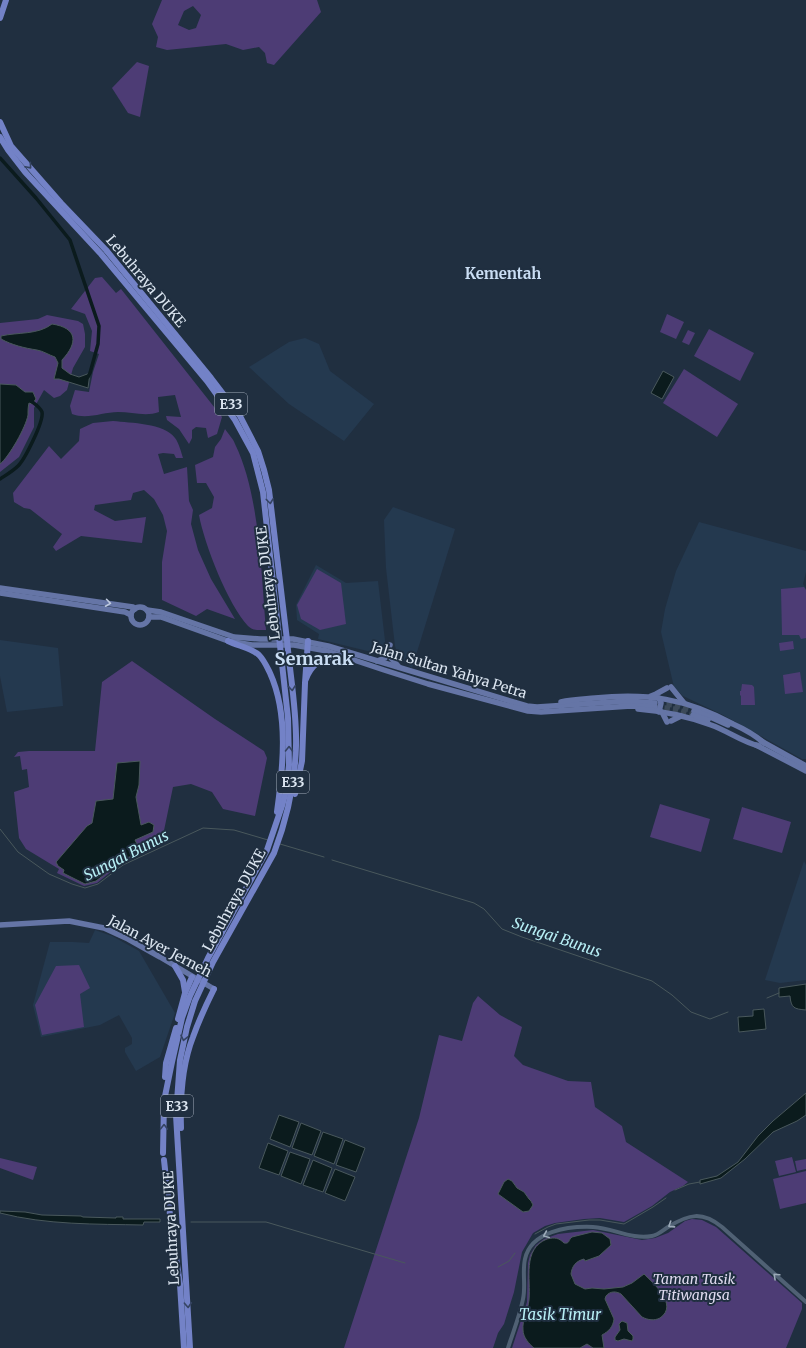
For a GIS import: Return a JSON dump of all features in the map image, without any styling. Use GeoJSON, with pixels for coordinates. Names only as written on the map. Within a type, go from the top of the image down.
{"type":"FeatureCollection","features":[{"type":"Feature","properties":{"kind":"highway"},"geometry":{"type":"LineString","coordinates":[[0,18],[6,0]]}},
{"type":"Feature","properties":{"kind":"highway","name":"Lebuhraya DUKE"},"geometry":{"type":"LineString","coordinates":[[0,122],[12,146],[211,378],[240,416],[258,451],[269,490],[296,724],[295,766],[286,818],[271,852],[190,997],[182,1018],[164,1101],[163,1153]]}},
{"type":"Feature","properties":{"kind":"highway","name":"Lebuhraya DUKE"},"geometry":{"type":"LineString","coordinates":[[0,137],[25,172],[103,252],[207,381],[235,420],[253,453],[263,492],[288,718],[289,765],[286,791],[275,828],[276,839]]}},
{"type":"Feature","properties":{"kind":"highway"},"geometry":{"type":"LineString","coordinates":[[228,641],[254,651],[264,660],[278,696],[282,719],[282,738],[280,792],[275,828]]}},
{"type":"Feature","properties":{"kind":"highway"},"geometry":{"type":"LineString","coordinates":[[286,818],[293,801],[302,760],[304,683],[307,644]]}},
{"type":"Feature","properties":{"kind":"highway"},"geometry":{"type":"LineString","coordinates":[[304,683],[312,668],[319,661],[329,657],[346,657]]}},
{"type":"Feature","properties":{"kind":"highway"},"geometry":{"type":"LineString","coordinates":[[175,966],[190,997]]}},
{"type":"Feature","properties":{"kind":"highway"},"geometry":{"type":"LineString","coordinates":[[190,997],[192,977]]}},
{"type":"Feature","properties":{"kind":"highway"},"geometry":{"type":"LineString","coordinates":[[179,1156],[180,1110],[187,1058],[192,1038],[214,989]]}},
{"type":"Feature","properties":{"kind":"highway","name":"Lebuhraya DUKE"},"geometry":{"type":"LineString","coordinates":[[190,997],[187,1027],[180,1060],[176,1116],[190,1348]]}},
{"type":"Feature","properties":{"kind":"highway","name":"Lebuhraya DUKE"},"geometry":{"type":"LineString","coordinates":[[164,1160],[171,1224],[180,1284],[184,1348]]}},
{"type":"Feature","properties":{"kind":"main road","name":"Jalan Sultan Yahya Petra"},"geometry":{"type":"LineString","coordinates":[[0,588],[133,607],[135,609],[140,607],[147,610],[161,612],[234,637],[247,639],[293,639],[384,670],[519,709],[541,712],[631,706],[658,706]]}},
{"type":"Feature","properties":{"kind":"main road","name":"Jalan Sultan Yahya Petra"},"geometry":{"type":"LineString","coordinates":[[0,593],[125,612],[131,615],[132,621],[138,625],[145,624],[149,617],[161,617],[228,641],[252,645],[307,644],[334,648],[522,706],[536,707],[628,701],[658,706]]}},
{"type":"Feature","properties":{"kind":"main road"},"geometry":{"type":"LineString","coordinates":[[131,615],[135,609]]}},
{"type":"Feature","properties":{"kind":"main road"},"geometry":{"type":"LineString","coordinates":[[147,610],[149,617]]}},
{"type":"Feature","properties":{"kind":"main road"},"geometry":{"type":"LineString","coordinates":[[375,661],[385,658],[390,645]]}},
{"type":"Feature","properties":{"kind":"main road"},"geometry":{"type":"LineString","coordinates":[[391,658],[399,667]]}},
{"type":"Feature","properties":{"kind":"main road"},"geometry":{"type":"LineString","coordinates":[[384,670],[392,666],[407,677]]}},
{"type":"Feature","properties":{"kind":"main road"},"geometry":{"type":"LineString","coordinates":[[552,705],[563,701],[622,695],[649,696],[669,687],[692,712],[712,725],[750,744],[761,745],[806,766]]}},
{"type":"Feature","properties":{"kind":"main road"},"geometry":{"type":"LineString","coordinates":[[649,696],[669,722],[677,717],[692,712],[708,716],[806,771]]}},
{"type":"Feature","properties":{"kind":"main road"},"geometry":{"type":"LineString","coordinates":[[658,706],[684,703]]}},
{"type":"Feature","properties":{"kind":"main road"},"geometry":{"type":"LineString","coordinates":[[658,706],[681,716]]}},
{"type":"Feature","properties":{"kind":"main road","name":"Jalan Ayer Jerneh"},"geometry":{"type":"LineString","coordinates":[[0,925],[69,921],[90,924],[113,931],[214,989]]}},
{"type":"Feature","properties":{"kind":"street"},"geometry":{"type":"LineString","coordinates":[[508,1348],[523,1298],[524,1266],[527,1253],[532,1245],[541,1236],[570,1228],[604,1228],[624,1234],[650,1236],[656,1235],[686,1217],[695,1215],[714,1220],[806,1302]]}},
{"type":"Feature","properties":{"kind":"shaded area"},"geometry":{"type":"Polygon","coordinates":[[[305,338],[319,344],[330,371],[374,404],[344,441],[289,404],[249,367],[289,342],[305,338]]]}},
{"type":"Feature","properties":{"kind":"shaded area"},"geometry":{"type":"Polygon","coordinates":[[[393,507],[455,529],[412,668],[399,658],[395,646],[386,568],[384,520],[393,507]]]}},
{"type":"Feature","properties":{"kind":"shaded area"},"geometry":{"type":"Polygon","coordinates":[[[699,522],[806,551],[806,572],[803,584],[806,589],[806,759],[802,759],[723,715],[683,696],[674,687],[661,632],[665,609],[676,571],[699,522]]]}},
{"type":"Feature","properties":{"kind":"shaded area"},"geometry":{"type":"Polygon","coordinates":[[[316,565],[346,583],[378,581],[386,649],[380,654],[318,639],[319,634],[297,620],[296,605],[316,565]]]}},
{"type":"Feature","properties":{"kind":"shaded area"},"geometry":{"type":"Polygon","coordinates":[[[0,640],[58,648],[63,706],[7,712],[0,676],[0,640]]]}},
{"type":"Feature","properties":{"kind":"shaded area"},"geometry":{"type":"Polygon","coordinates":[[[804,861],[806,865],[806,980],[780,983],[765,980],[804,861]]]}},
{"type":"Feature","properties":{"kind":"shaded area"},"geometry":{"type":"Polygon","coordinates":[[[95,930],[112,936],[139,951],[175,1013],[160,1057],[136,1071],[125,1052],[125,1048],[132,1044],[132,1038],[119,1015],[100,1025],[41,1037],[33,1005],[50,942],[89,943],[95,930]]]}},
{"type":"Feature","properties":{"kind":"green space"},"geometry":{"type":"Polygon","coordinates":[[[162,0],[317,0],[321,12],[274,65],[267,63],[265,53],[259,47],[243,50],[226,44],[167,50],[156,47],[158,37],[152,24],[162,0]],[[193,6],[184,11],[178,25],[189,30],[196,28],[201,15],[193,6]]]}},
{"type":"Feature","properties":{"kind":"green space"},"geometry":{"type":"Polygon","coordinates":[[[137,62],[149,66],[140,117],[128,113],[112,88],[137,62]]]}},
{"type":"Feature","properties":{"kind":"green space"},"geometry":{"type":"Polygon","coordinates":[[[102,277],[116,293],[121,289],[222,417],[217,434],[208,438],[206,428],[196,427],[192,430],[192,438],[189,444],[179,429],[167,420],[166,416],[181,417],[175,395],[158,397],[159,412],[154,413],[144,414],[112,412],[89,416],[78,416],[72,414],[70,406],[75,390],[89,392],[93,372],[99,354],[90,351],[92,331],[85,314],[71,309],[95,278],[102,277]]]}},
{"type":"Feature","properties":{"kind":"green space"},"geometry":{"type":"Polygon","coordinates":[[[667,314],[684,322],[676,339],[660,332],[667,314]]]}},
{"type":"Feature","properties":{"kind":"green space"},"geometry":{"type":"Polygon","coordinates":[[[47,315],[78,321],[83,324],[85,347],[73,368],[67,390],[60,396],[54,398],[44,390],[34,408],[34,427],[19,457],[0,472],[0,323],[38,319],[47,315]]]}},
{"type":"Feature","properties":{"kind":"green space"},"geometry":{"type":"Polygon","coordinates":[[[709,329],[754,353],[740,381],[694,356],[709,329]]]}},
{"type":"Feature","properties":{"kind":"green space"},"geometry":{"type":"Polygon","coordinates":[[[688,330],[695,333],[689,345],[682,342],[688,330]]]}},
{"type":"Feature","properties":{"kind":"green space"},"geometry":{"type":"Polygon","coordinates":[[[684,369],[738,404],[717,437],[663,403],[684,369]]]}},
{"type":"Feature","properties":{"kind":"green space"},"geometry":{"type":"Polygon","coordinates":[[[113,421],[138,423],[163,429],[175,438],[183,458],[176,458],[174,454],[158,454],[164,474],[187,467],[189,501],[193,510],[191,524],[198,550],[211,579],[235,619],[207,609],[196,616],[162,600],[162,562],[167,531],[163,515],[154,499],[144,490],[133,493],[131,500],[95,505],[94,510],[115,521],[146,517],[142,543],[81,536],[56,551],[53,547],[62,534],[30,509],[24,508],[14,502],[13,493],[49,446],[61,459],[79,441],[80,429],[93,423],[113,421]]]}},
{"type":"Feature","properties":{"kind":"green space"},"geometry":{"type":"Polygon","coordinates":[[[225,429],[234,442],[250,487],[261,560],[266,630],[256,630],[250,628],[240,616],[233,604],[211,557],[199,515],[212,508],[214,497],[206,483],[197,483],[195,465],[213,457],[215,447],[221,439],[225,429]]]}},
{"type":"Feature","properties":{"kind":"green space"},"geometry":{"type":"Polygon","coordinates":[[[317,569],[341,583],[346,624],[320,630],[301,619],[297,605],[317,569]]]}},
{"type":"Feature","properties":{"kind":"green space"},"geometry":{"type":"Polygon","coordinates":[[[804,587],[806,590],[806,638],[801,639],[799,635],[782,635],[781,589],[804,587]]]}},
{"type":"Feature","properties":{"kind":"green space"},"geometry":{"type":"Polygon","coordinates":[[[793,641],[794,649],[780,651],[779,643],[793,641]]]}},
{"type":"Feature","properties":{"kind":"green space"},"geometry":{"type":"Polygon","coordinates":[[[132,661],[264,751],[267,758],[255,816],[223,809],[212,792],[191,784],[173,787],[161,845],[124,861],[97,883],[84,886],[57,873],[59,869],[26,849],[19,838],[14,792],[29,787],[27,769],[22,770],[20,756],[14,757],[18,752],[29,751],[95,751],[102,682],[132,661]]]}},
{"type":"Feature","properties":{"kind":"green space"},"geometry":{"type":"Polygon","coordinates":[[[800,672],[803,692],[785,694],[783,675],[800,672]]]}},
{"type":"Feature","properties":{"kind":"green space"},"geometry":{"type":"Polygon","coordinates":[[[742,684],[752,685],[754,687],[755,705],[741,705],[740,691],[742,684]]]}},
{"type":"Feature","properties":{"kind":"green space"},"geometry":{"type":"Polygon","coordinates":[[[660,804],[710,819],[701,852],[650,837],[660,804]]]}},
{"type":"Feature","properties":{"kind":"green space"},"geometry":{"type":"Polygon","coordinates":[[[742,807],[791,822],[782,853],[733,839],[742,807]]]}},
{"type":"Feature","properties":{"kind":"green space"},"geometry":{"type":"Polygon","coordinates":[[[79,965],[90,988],[80,994],[84,1027],[42,1035],[35,1005],[56,966],[79,965]]]}},
{"type":"Feature","properties":{"kind":"green space"},"geometry":{"type":"Polygon","coordinates":[[[478,996],[500,1015],[522,1027],[514,1056],[523,1065],[568,1081],[591,1082],[595,1107],[622,1126],[626,1142],[688,1182],[670,1192],[652,1206],[624,1222],[600,1218],[584,1219],[555,1223],[545,1226],[533,1233],[522,1252],[514,1292],[504,1324],[498,1333],[493,1348],[344,1348],[419,1118],[439,1035],[462,1041],[473,1003],[478,996]]]}},
{"type":"Feature","properties":{"kind":"green space"},"geometry":{"type":"Polygon","coordinates":[[[792,1157],[796,1172],[779,1176],[775,1161],[792,1157]]]}},
{"type":"Feature","properties":{"kind":"green space"},"geometry":{"type":"Polygon","coordinates":[[[0,1158],[37,1167],[33,1180],[0,1168],[0,1158]]]}},
{"type":"Feature","properties":{"kind":"green space"},"geometry":{"type":"Polygon","coordinates":[[[806,1159],[806,1169],[797,1171],[795,1161],[806,1159]]]}},
{"type":"Feature","properties":{"kind":"green space"},"geometry":{"type":"Polygon","coordinates":[[[806,1171],[806,1203],[780,1209],[773,1179],[806,1171]]]}},
{"type":"Feature","properties":{"kind":"green space","name":"Taman Tasik Titiwangsa"},"geometry":{"type":"Polygon","coordinates":[[[692,1219],[702,1220],[716,1227],[802,1303],[802,1309],[786,1348],[512,1348],[527,1302],[528,1263],[530,1255],[536,1245],[544,1239],[558,1234],[593,1230],[642,1240],[655,1238],[668,1233],[685,1221],[692,1219]]]}},
{"type":"Feature","properties":{"kind":"water"},"geometry":{"type":"Polygon","coordinates":[[[52,324],[67,329],[73,337],[71,348],[62,360],[62,368],[70,374],[79,377],[90,373],[88,388],[59,379],[54,379],[58,363],[55,357],[39,351],[14,345],[1,339],[1,336],[34,332],[46,328],[52,324]]]}},
{"type":"Feature","properties":{"kind":"water"},"geometry":{"type":"Polygon","coordinates":[[[663,371],[674,377],[662,399],[651,393],[663,371]]]}},
{"type":"Feature","properties":{"kind":"water"},"geometry":{"type":"Polygon","coordinates":[[[0,384],[16,385],[25,392],[33,392],[36,399],[32,404],[29,403],[27,420],[21,434],[8,455],[0,464],[0,384]]]}},
{"type":"Feature","properties":{"kind":"water"},"geometry":{"type":"Polygon","coordinates":[[[140,761],[139,785],[136,797],[141,825],[149,822],[154,825],[153,832],[135,840],[140,850],[132,853],[133,856],[126,858],[96,881],[85,884],[63,873],[64,870],[58,866],[56,862],[87,826],[92,823],[96,801],[113,799],[117,763],[140,761]]]}},
{"type":"Feature","properties":{"kind":"water"},"geometry":{"type":"Polygon","coordinates":[[[806,984],[806,1010],[794,1007],[791,1003],[790,996],[779,997],[779,988],[806,984]]]}},
{"type":"Feature","properties":{"kind":"water"},"geometry":{"type":"Polygon","coordinates":[[[764,1009],[766,1029],[739,1032],[738,1017],[753,1016],[753,1010],[764,1009]]]}},
{"type":"Feature","properties":{"kind":"water"},"geometry":{"type":"Polygon","coordinates":[[[806,1093],[806,1115],[797,1121],[773,1132],[745,1159],[721,1178],[700,1184],[700,1180],[717,1176],[738,1162],[758,1136],[806,1093]]]}},
{"type":"Feature","properties":{"kind":"water"},"geometry":{"type":"Polygon","coordinates":[[[279,1115],[299,1122],[290,1147],[270,1139],[279,1115]]]}},
{"type":"Feature","properties":{"kind":"water"},"geometry":{"type":"Polygon","coordinates":[[[301,1123],[321,1131],[312,1155],[292,1148],[301,1123]]]}},
{"type":"Feature","properties":{"kind":"water"},"geometry":{"type":"Polygon","coordinates":[[[323,1132],[343,1139],[334,1164],[314,1156],[323,1132]]]}},
{"type":"Feature","properties":{"kind":"water"},"geometry":{"type":"Polygon","coordinates":[[[345,1140],[365,1148],[356,1172],[336,1165],[345,1140]]]}},
{"type":"Feature","properties":{"kind":"water"},"geometry":{"type":"Polygon","coordinates":[[[268,1143],[288,1151],[279,1175],[259,1168],[268,1143]]]}},
{"type":"Feature","properties":{"kind":"water"},"geometry":{"type":"Polygon","coordinates":[[[290,1152],[310,1159],[301,1184],[281,1176],[290,1152]]]}},
{"type":"Feature","properties":{"kind":"water"},"geometry":{"type":"Polygon","coordinates":[[[313,1160],[332,1168],[323,1192],[303,1185],[313,1160]]]}},
{"type":"Feature","properties":{"kind":"water"},"geometry":{"type":"Polygon","coordinates":[[[335,1169],[355,1177],[345,1201],[325,1193],[335,1169]]]}},
{"type":"Feature","properties":{"kind":"water"},"geometry":{"type":"Polygon","coordinates":[[[508,1179],[512,1181],[517,1188],[524,1192],[531,1201],[533,1205],[529,1211],[523,1212],[498,1194],[504,1182],[508,1179]]]}},
{"type":"Feature","properties":{"kind":"water"},"geometry":{"type":"Polygon","coordinates":[[[0,1211],[25,1212],[42,1215],[123,1217],[123,1219],[160,1219],[160,1222],[144,1222],[143,1225],[53,1222],[17,1217],[0,1213],[0,1211]]]}},
{"type":"Feature","properties":{"kind":"water","name":"Tasik Timur"},"geometry":{"type":"Polygon","coordinates":[[[592,1232],[602,1233],[610,1239],[611,1245],[599,1256],[585,1261],[584,1259],[581,1260],[575,1264],[571,1274],[575,1284],[585,1289],[623,1287],[632,1283],[644,1274],[658,1288],[666,1301],[667,1307],[665,1313],[656,1320],[644,1318],[621,1294],[611,1292],[605,1299],[614,1319],[613,1324],[607,1332],[602,1335],[604,1348],[593,1348],[587,1344],[580,1348],[534,1348],[525,1338],[523,1326],[529,1300],[529,1265],[534,1250],[539,1244],[547,1239],[557,1238],[566,1243],[572,1237],[592,1232]]]}},
{"type":"Feature","properties":{"kind":"water"},"geometry":{"type":"Polygon","coordinates":[[[622,1321],[627,1323],[628,1331],[633,1336],[632,1341],[624,1339],[618,1341],[615,1340],[615,1337],[620,1330],[619,1324],[622,1321]]]}},
{"type":"Feature","properties":{"kind":"waterway"},"geometry":{"type":"LineString","coordinates":[[0,158],[36,198],[70,240],[99,326],[98,344],[88,377]]}},
{"type":"Feature","properties":{"kind":"waterway"},"geometry":{"type":"LineString","coordinates":[[0,479],[18,466],[37,431],[42,417],[42,412],[39,407],[31,401]]}},
{"type":"Feature","properties":{"kind":"waterway","name":"Sungai Bunus"},"geometry":{"type":"LineString","coordinates":[[0,829],[18,852],[49,874],[85,888],[98,884],[123,865],[203,828],[234,830],[268,840]]}},
{"type":"Feature","properties":{"kind":"waterway","name":"Sungai Bunus"},"geometry":{"type":"LineString","coordinates":[[280,844],[324,857]]}},
{"type":"Feature","properties":{"kind":"waterway","name":"Sungai Bunus"},"geometry":{"type":"LineString","coordinates":[[332,860],[474,903],[484,909],[502,929],[652,981],[672,995],[691,1012],[710,1019],[728,1012]]}},
{"type":"Feature","properties":{"kind":"waterway","name":"Sungai Bunus"},"geometry":{"type":"LineString","coordinates":[[767,998],[779,993]]}},
{"type":"Feature","properties":{"kind":"waterway"},"geometry":{"type":"LineString","coordinates":[[675,1190],[689,1184],[700,1182]]}},
{"type":"Feature","properties":{"kind":"waterway"},"geometry":{"type":"LineString","coordinates":[[535,1234],[556,1224],[589,1220],[600,1220],[624,1224],[666,1198]]}},
{"type":"Feature","properties":{"kind":"waterway"},"geometry":{"type":"LineString","coordinates":[[191,1222],[266,1222],[405,1263]]}},
{"type":"Feature","properties":{"kind":"waterway"},"geometry":{"type":"LineString","coordinates":[[498,1267],[509,1261],[515,1253]]}},
{"type":"Feature","properties":{"kind":"tunnel"},"geometry":{"type":"LineString","coordinates":[[658,703],[674,705],[694,711]]}},
{"type":"Feature","properties":{"kind":"tunnel"},"geometry":{"type":"LineString","coordinates":[[656,707],[674,709],[693,715]]}},
{"type":"Feature","properties":{"kind":"district","name":"Kementah"},"geometry":{"type":"Point","coordinates":[503,273]}},
{"type":"Feature","properties":{"kind":"district","name":"Semarak"},"geometry":{"type":"Point","coordinates":[314,658]}}]}
